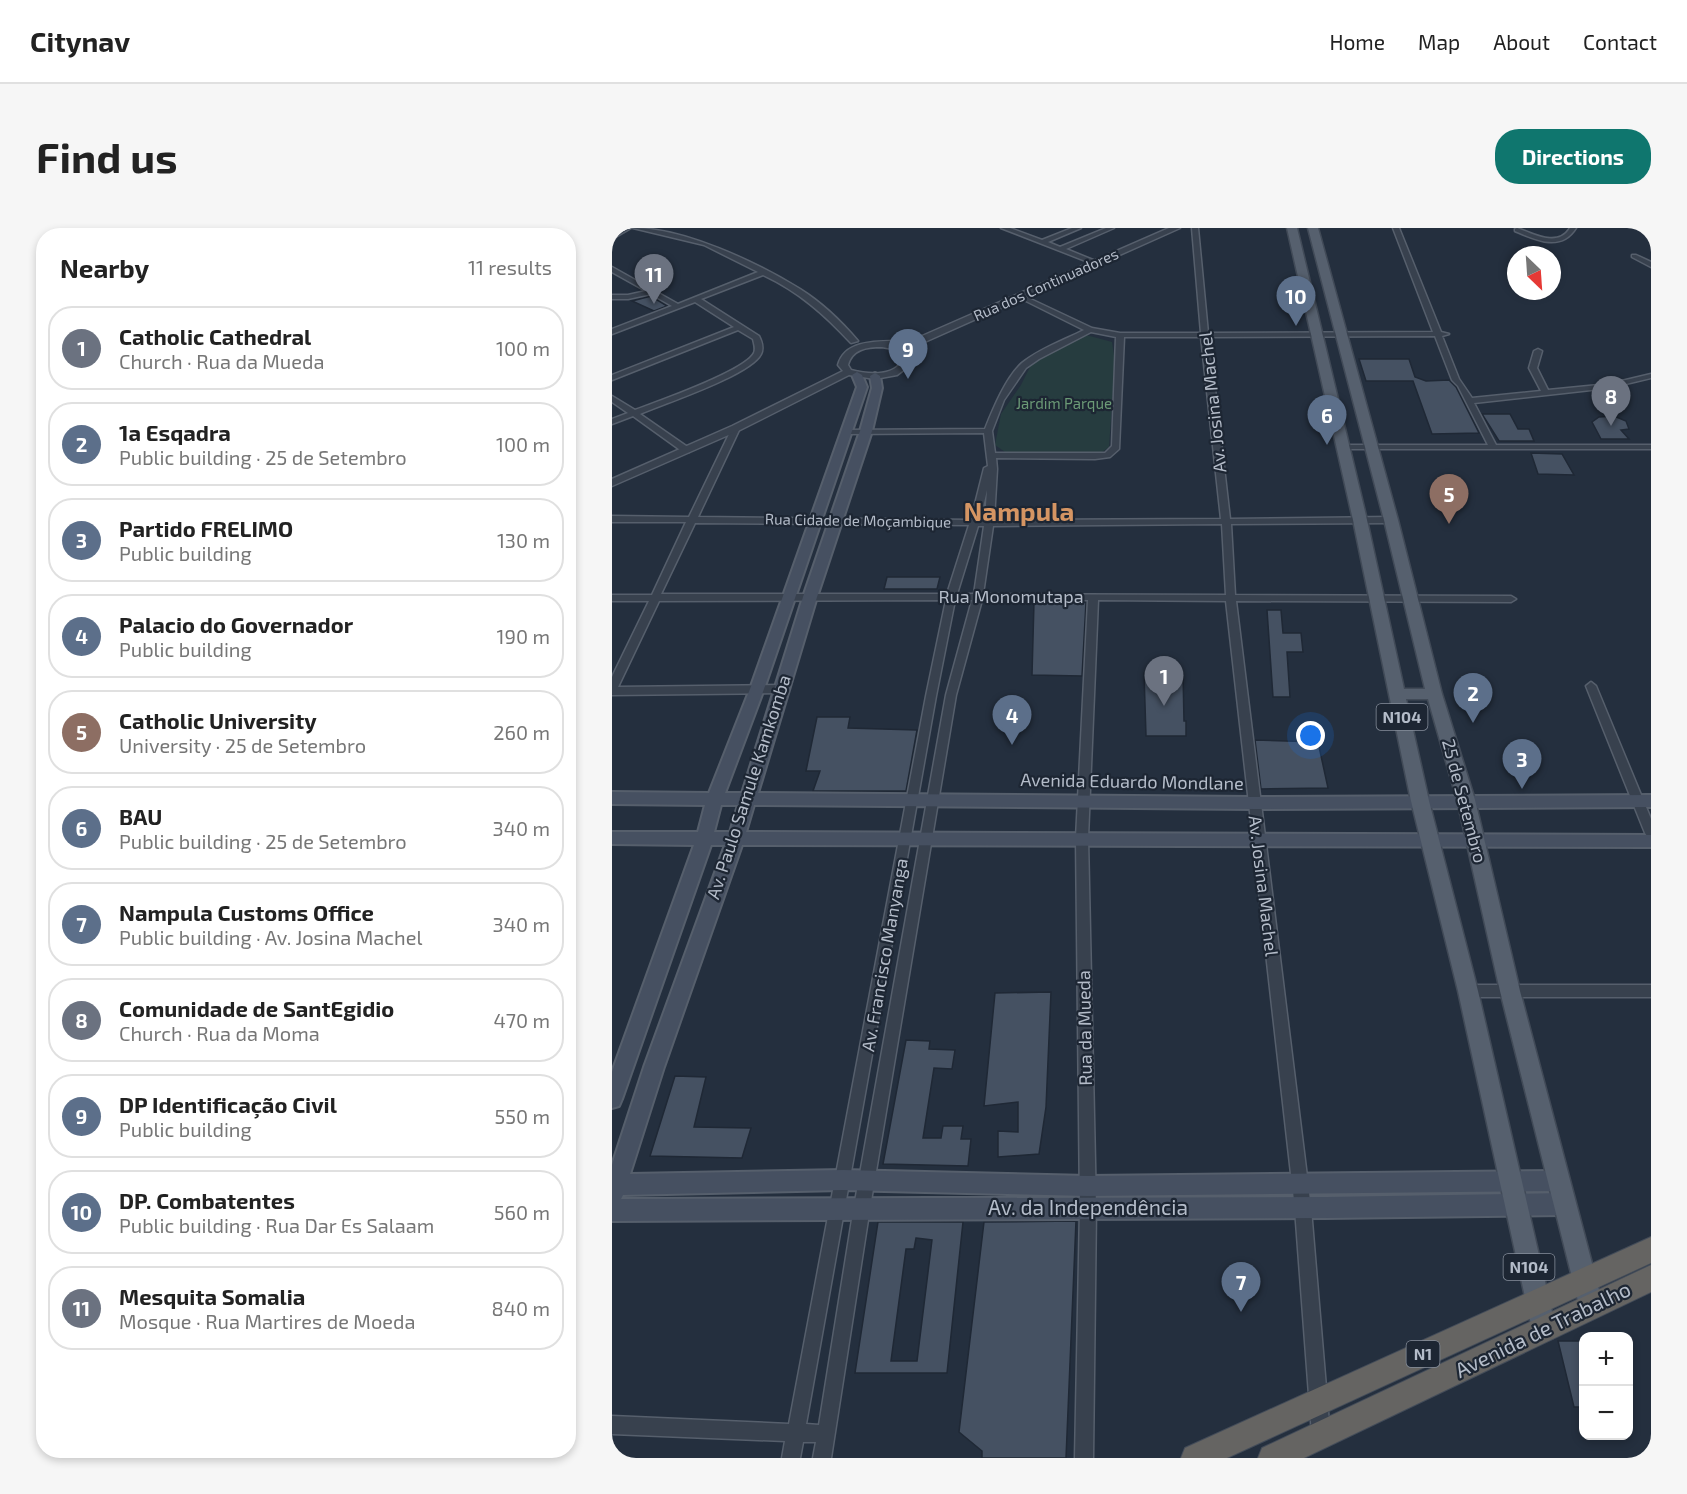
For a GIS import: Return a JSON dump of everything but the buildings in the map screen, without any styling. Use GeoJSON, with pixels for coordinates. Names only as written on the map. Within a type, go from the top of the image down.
{"type":"FeatureCollection","features":[{"type":"Feature","properties":{"kind":"highway","name":"Avenida de Trabalho"},"geometry":{"type":"LineString","coordinates":[[1272,1458],[1321,1436],[1540,1316],[1588,1293],[1651,1250]]}},
{"type":"Feature","properties":{"kind":"highway","name":"Avenida de Trabalho"},"geometry":{"type":"LineString","coordinates":[[1588,1293],[1651,1278]]}},
{"type":"Feature","properties":{"kind":"highway","name":"Avenida de Trabalho"},"geometry":{"type":"LineString","coordinates":[[1195,1458],[1318,1400],[1540,1316]]}},
{"type":"Feature","properties":{"kind":"main road","name":"N104"},"geometry":{"type":"LineString","coordinates":[[1292,228],[1360,520],[1420,801],[1468,991],[1540,1316]]}},
{"type":"Feature","properties":{"kind":"main road","name":"25 de Setembro"},"geometry":{"type":"LineString","coordinates":[[1313,228],[1391,520],[1434,694],[1477,840],[1510,992],[1588,1293]]}},
{"type":"Feature","properties":{"kind":"main road"},"geometry":{"type":"LineString","coordinates":[[1297,247],[1318,246]]}},
{"type":"Feature","properties":{"kind":"main road"},"geometry":{"type":"LineString","coordinates":[[1306,288],[1328,288]]}},
{"type":"Feature","properties":{"kind":"main road","name":"Av. Paulo Samule Kamkomba"},"geometry":{"type":"LineString","coordinates":[[612,1099],[705,837],[715,798],[757,689],[862,387],[853,374]]}},
{"type":"Feature","properties":{"kind":"main road","name":"Av. Paulo Samule Kamkomba"},"geometry":{"type":"LineString","coordinates":[[613,1188],[736,838],[810,597],[866,431],[877,388],[875,376]]}},
{"type":"Feature","properties":{"kind":"main road"},"geometry":{"type":"LineString","coordinates":[[1329,387],[1354,388]]}},
{"type":"Feature","properties":{"kind":"main road"},"geometry":{"type":"LineString","coordinates":[[1398,694],[1434,694]]}},
{"type":"Feature","properties":{"kind":"main road","name":"Avenida Eduardo Mondlane"},"geometry":{"type":"LineString","coordinates":[[612,798],[1252,802],[1645,801]]}},
{"type":"Feature","properties":{"kind":"main road"},"geometry":{"type":"LineString","coordinates":[[612,838],[1651,841]]}},
{"type":"Feature","properties":{"kind":"main road","name":"Av. da Independência"},"geometry":{"type":"LineString","coordinates":[[613,1188],[843,1180],[1088,1186],[1558,1181]]}},
{"type":"Feature","properties":{"kind":"main road","name":"Av. da Independência"},"geometry":{"type":"LineString","coordinates":[[612,1210],[862,1207],[1303,1209],[1564,1204]]}},
{"type":"Feature","properties":{"kind":"street"},"geometry":{"type":"LineString","coordinates":[[612,237],[628,228]]}},
{"type":"Feature","properties":{"kind":"street"},"geometry":{"type":"LineString","coordinates":[[636,228],[706,244],[799,291],[834,320],[854,345],[844,359],[843,365],[853,374]]}},
{"type":"Feature","properties":{"kind":"street"},"geometry":{"type":"LineString","coordinates":[[1004,228],[1096,263]]}},
{"type":"Feature","properties":{"kind":"street"},"geometry":{"type":"LineString","coordinates":[[1043,242],[1078,228]]}},
{"type":"Feature","properties":{"kind":"street"},"geometry":{"type":"LineString","coordinates":[[1061,249],[1111,228]]}},
{"type":"Feature","properties":{"kind":"street","name":"Rua dos Continuadores"},"geometry":{"type":"LineString","coordinates":[[854,345],[915,343],[1176,228]]}},
{"type":"Feature","properties":{"kind":"street","name":"Av. Josina Machel"},"geometry":{"type":"LineString","coordinates":[[1195,228],[1226,521],[1230,599],[1252,802],[1303,1209],[1321,1436]]}},
{"type":"Feature","properties":{"kind":"street"},"geometry":{"type":"LineString","coordinates":[[1396,228],[1455,368],[1463,380],[1461,385],[1493,446]]}},
{"type":"Feature","properties":{"kind":"street"},"geometry":{"type":"LineString","coordinates":[[1405,228],[1441,334]]}},
{"type":"Feature","properties":{"kind":"street"},"geometry":{"type":"LineString","coordinates":[[1517,230],[1550,241],[1566,237],[1573,228]]}},
{"type":"Feature","properties":{"kind":"street"},"geometry":{"type":"LineString","coordinates":[[1022,234],[1031,231]]}},
{"type":"Feature","properties":{"kind":"street"},"geometry":{"type":"LineString","coordinates":[[1634,256],[1651,265]]}},
{"type":"Feature","properties":{"kind":"street"},"geometry":{"type":"LineString","coordinates":[[612,269],[677,306]]}},
{"type":"Feature","properties":{"kind":"street"},"geometry":{"type":"LineString","coordinates":[[612,332],[762,273]]}},
{"type":"Feature","properties":{"kind":"street"},"geometry":{"type":"LineString","coordinates":[[612,297],[628,297],[651,292]]}},
{"type":"Feature","properties":{"kind":"street"},"geometry":{"type":"LineString","coordinates":[[1020,296],[1090,330],[1120,335],[1441,334]]}},
{"type":"Feature","properties":{"kind":"street"},"geometry":{"type":"LineString","coordinates":[[612,422],[735,370],[756,356],[759,349],[756,338],[697,300]]}},
{"type":"Feature","properties":{"kind":"street"},"geometry":{"type":"LineString","coordinates":[[612,378],[739,327]]}},
{"type":"Feature","properties":{"kind":"street","name":"Av. Francisco Manyanga"},"geometry":{"type":"LineString","coordinates":[[822,1458],[862,1207],[951,695],[978,597],[993,488],[988,431],[1000,400],[1023,366],[1090,330]]}},
{"type":"Feature","properties":{"kind":"street"},"geometry":{"type":"LineString","coordinates":[[991,455],[1095,456],[1107,455],[1116,447],[1120,335]]}},
{"type":"Feature","properties":{"kind":"street"},"geometry":{"type":"LineString","coordinates":[[612,483],[853,374],[875,376],[902,370],[908,364],[909,355],[915,343]]}},
{"type":"Feature","properties":{"kind":"street"},"geometry":{"type":"LineString","coordinates":[[892,345],[909,355]]}},
{"type":"Feature","properties":{"kind":"street"},"geometry":{"type":"LineString","coordinates":[[1538,351],[1533,368],[1545,392]]}},
{"type":"Feature","properties":{"kind":"street"},"geometry":{"type":"LineString","coordinates":[[1469,400],[1609,386],[1651,376]]}},
{"type":"Feature","properties":{"kind":"street"},"geometry":{"type":"LineString","coordinates":[[612,398],[686,450]]}},
{"type":"Feature","properties":{"kind":"street"},"geometry":{"type":"LineString","coordinates":[[736,428],[612,689],[781,689]]}},
{"type":"Feature","properties":{"kind":"street"},"geometry":{"type":"LineString","coordinates":[[846,432],[988,431]]}},
{"type":"Feature","properties":{"kind":"street"},"geometry":{"type":"LineString","coordinates":[[1343,447],[1651,447]]}},
{"type":"Feature","properties":{"kind":"street","name":"Av. Francisco Manyanga"},"geometry":{"type":"LineString","coordinates":[[791,1458],[931,696],[951,597],[975,522],[991,455]]}},
{"type":"Feature","properties":{"kind":"street","name":"Rua Cidade de Moçambique"},"geometry":{"type":"LineString","coordinates":[[612,519],[817,519],[989,523],[1391,520]]}},
{"type":"Feature","properties":{"kind":"street","name":"Rua Monomutapa"},"geometry":{"type":"LineString","coordinates":[[612,598],[789,596],[1511,599]]}},
{"type":"Feature","properties":{"kind":"street","name":"Rua da Mueda"},"geometry":{"type":"LineString","coordinates":[[1084,1458],[1088,1186],[1082,838],[1093,598]]}},
{"type":"Feature","properties":{"kind":"street"},"geometry":{"type":"LineString","coordinates":[[1591,686],[1645,801],[1651,833]]}},
{"type":"Feature","properties":{"kind":"street"},"geometry":{"type":"LineString","coordinates":[[931,696],[951,695]]}},
{"type":"Feature","properties":{"kind":"street"},"geometry":{"type":"LineString","coordinates":[[924,740],[943,741]]}},
{"type":"Feature","properties":{"kind":"street"},"geometry":{"type":"LineString","coordinates":[[1468,991],[1651,991]]}},
{"type":"Feature","properties":{"kind":"street"},"geometry":{"type":"LineString","coordinates":[[612,1425],[825,1434]]}},
{"type":"Feature","properties":{"kind":"green space","name":"Jardim Parque"},"geometry":{"type":"Polygon","coordinates":[[[1086,335],[1112,342],[1115,362],[1109,447],[1101,453],[1070,454],[1005,452],[995,445],[1001,414],[1021,385],[1032,363],[1086,335]]]}},
{"type":"Feature","properties":{"kind":"place","name":"Mesquita Somalia"},"geometry":{"type":"Point","coordinates":[654,304]}},
{"type":"Feature","properties":{"kind":"place","name":"DP. Combatentes"},"geometry":{"type":"Point","coordinates":[1296,326]}},
{"type":"Feature","properties":{"kind":"place","name":"DP Identificação Civil"},"geometry":{"type":"Point","coordinates":[908,379]}},
{"type":"Feature","properties":{"kind":"place","name":"Comunidade de SantEgidio"},"geometry":{"type":"Point","coordinates":[1611,426]}},
{"type":"Feature","properties":{"kind":"place","name":"BAU"},"geometry":{"type":"Point","coordinates":[1327,445]}},
{"type":"Feature","properties":{"kind":"place","name":"Catholic University"},"geometry":{"type":"Point","coordinates":[1449,524]}},
{"type":"Feature","properties":{"kind":"place","name":"Catholic Cathedral"},"geometry":{"type":"Point","coordinates":[1164,706]}},
{"type":"Feature","properties":{"kind":"place","name":"1a Esqadra"},"geometry":{"type":"Point","coordinates":[1473,723]}},
{"type":"Feature","properties":{"kind":"place","name":"Palacio do Governador"},"geometry":{"type":"Point","coordinates":[1012,745]}},
{"type":"Feature","properties":{"kind":"place","name":"Partido FRELIMO"},"geometry":{"type":"Point","coordinates":[1522,789]}},
{"type":"Feature","properties":{"kind":"place","name":"Nampula Customs Office"},"geometry":{"type":"Point","coordinates":[1241,1312]}},
{"type":"Feature","properties":{"kind":"district","name":"Nampula"},"geometry":{"type":"Point","coordinates":[1019,512]}}]}
